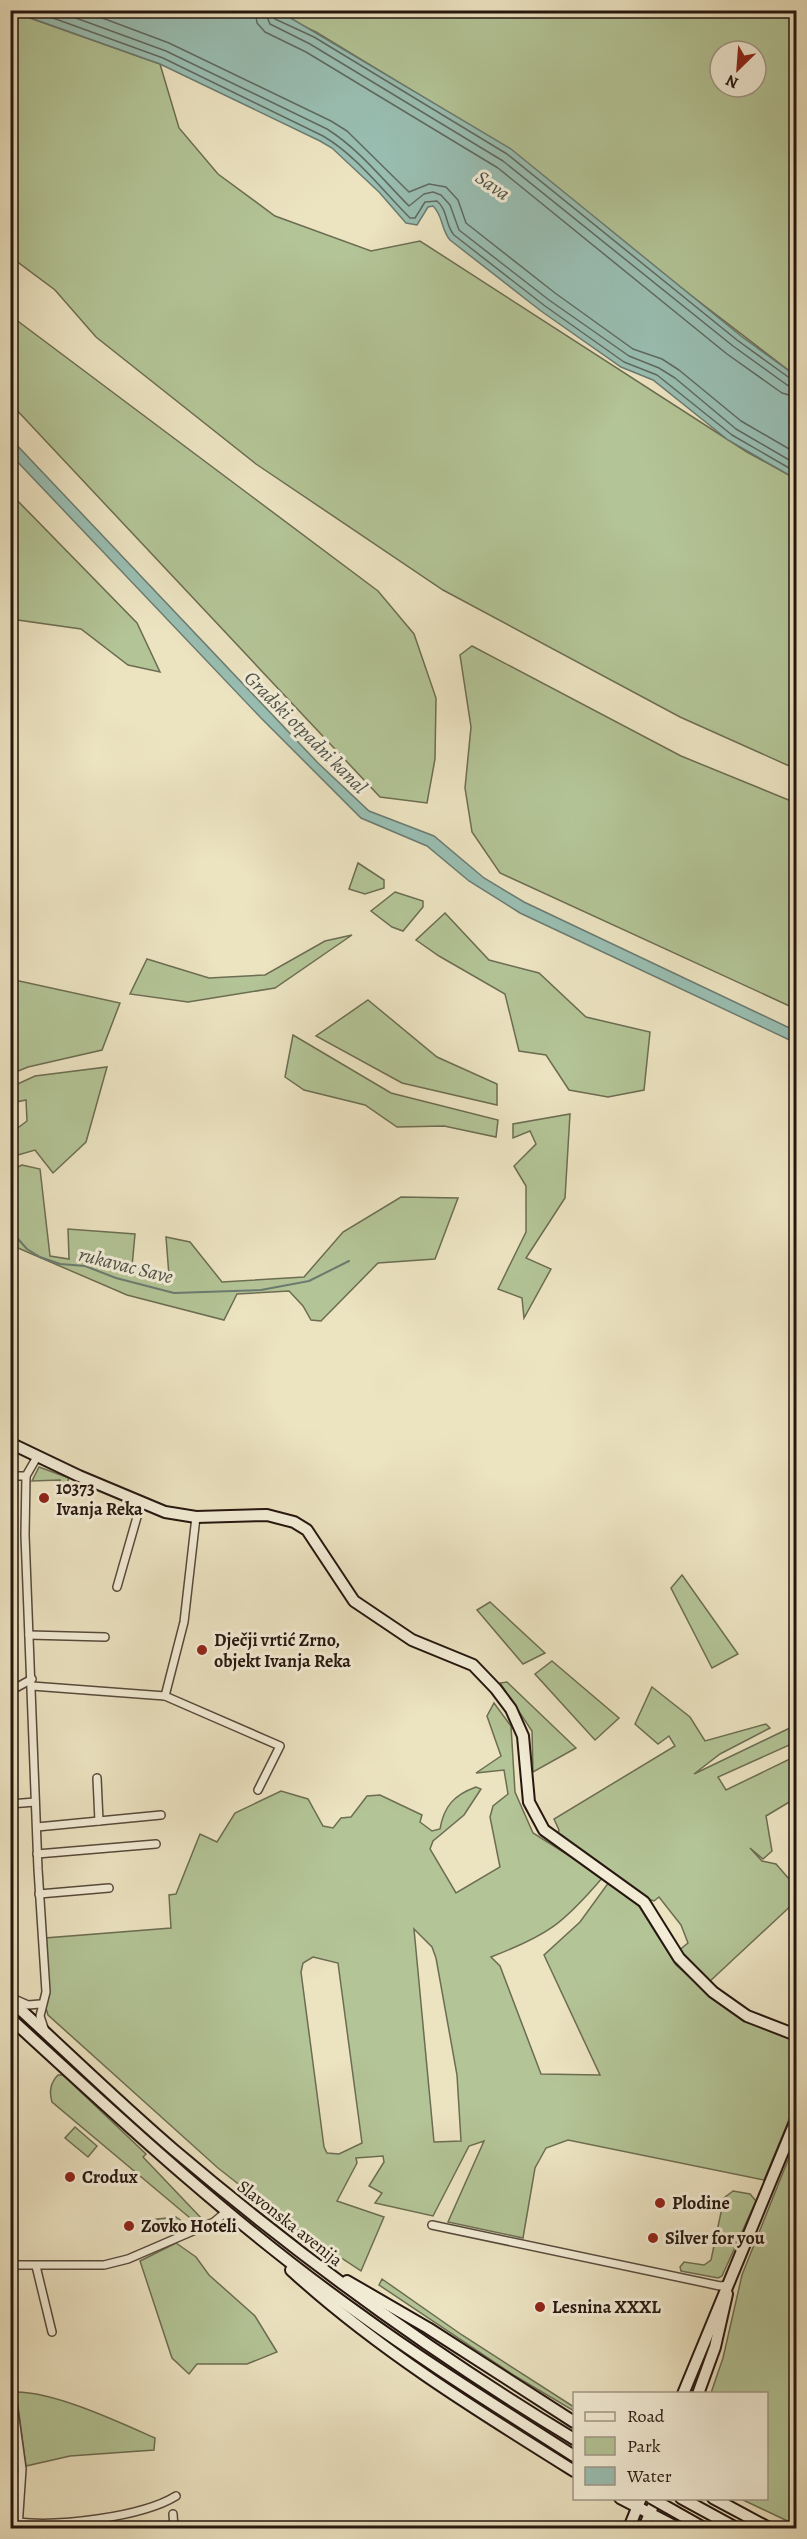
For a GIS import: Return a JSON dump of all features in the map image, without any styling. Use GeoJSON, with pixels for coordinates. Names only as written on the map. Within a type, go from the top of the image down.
{"type":"FeatureCollection","features":[{"type":"Feature","properties":{"kind":"main road"},"geometry":{"type":"LineString","coordinates":[[10,1443],[36,1457],[165,1512],[196,1517],[267,1515],[294,1522],[307,1530],[354,1601],[412,1640],[464,1660],[480,1670],[506,1702],[520,1729],[527,1758],[527,1796],[541,1826],[562,1845],[644,1902],[679,1958],[713,1992],[747,2016],[780,2029],[796,2032]]}},
{"type":"Feature","properties":{"kind":"main road","name":"Slavonska avenija"},"geometry":{"type":"LineString","coordinates":[[10,1999],[173,2149],[327,2273],[447,2359],[573,2438]]}},
{"type":"Feature","properties":{"kind":"main road","name":"Slavonska avenija"},"geometry":{"type":"LineString","coordinates":[[10,2018],[127,2125],[266,2243],[356,2312],[430,2364],[573,2455]]}},
{"type":"Feature","properties":{"kind":"main road"},"geometry":{"type":"LineString","coordinates":[[684,2392],[796,2120]]}},
{"type":"Feature","properties":{"kind":"main road"},"geometry":{"type":"LineString","coordinates":[[266,2243],[315,2292],[423,2374],[573,2470]]}},
{"type":"Feature","properties":{"kind":"main road"},"geometry":{"type":"LineString","coordinates":[[327,2273],[392,2306],[573,2421]]}},
{"type":"Feature","properties":{"kind":"main road"},"geometry":{"type":"LineString","coordinates":[[699,2392],[715,2347],[728,2285]]}},
{"type":"Feature","properties":{"kind":"main road"},"geometry":{"type":"LineString","coordinates":[[653,2500],[704,2529]]}},
{"type":"Feature","properties":{"kind":"main road"},"geometry":{"type":"LineString","coordinates":[[644,2529],[656,2500]]}},
{"type":"Feature","properties":{"kind":"main road"},"geometry":{"type":"LineString","coordinates":[[683,2500],[731,2526]]}},
{"type":"Feature","properties":{"kind":"main road"},"geometry":{"type":"LineString","coordinates":[[714,2500],[769,2529]]}},
{"type":"Feature","properties":{"kind":"main road"},"geometry":{"type":"LineString","coordinates":[[629,2529],[639,2503],[650,2514],[678,2529]]}},
{"type":"Feature","properties":{"kind":"street"},"geometry":{"type":"LineString","coordinates":[[36,1457],[26,1476],[37,1854],[46,1992],[40,2004],[40,2016],[46,2033]]}},
{"type":"Feature","properties":{"kind":"street"},"geometry":{"type":"LineString","coordinates":[[10,1476],[26,1476]]}},
{"type":"Feature","properties":{"kind":"street"},"geometry":{"type":"LineString","coordinates":[[117,1587],[141,1503]]}},
{"type":"Feature","properties":{"kind":"street"},"geometry":{"type":"LineString","coordinates":[[165,1696],[184,1622],[196,1517]]}},
{"type":"Feature","properties":{"kind":"street"},"geometry":{"type":"LineString","coordinates":[[29,1635],[105,1637]]}},
{"type":"Feature","properties":{"kind":"street"},"geometry":{"type":"LineString","coordinates":[[10,1691],[32,1683],[165,1696],[280,1746],[258,1790]]}},
{"type":"Feature","properties":{"kind":"street"},"geometry":{"type":"LineString","coordinates":[[97,1778],[99,1821]]}},
{"type":"Feature","properties":{"kind":"street"},"geometry":{"type":"LineString","coordinates":[[10,1804],[35,1802]]}},
{"type":"Feature","properties":{"kind":"street"},"geometry":{"type":"LineString","coordinates":[[37,1827],[161,1815]]}},
{"type":"Feature","properties":{"kind":"street"},"geometry":{"type":"LineString","coordinates":[[37,1854],[156,1844]]}},
{"type":"Feature","properties":{"kind":"street"},"geometry":{"type":"LineString","coordinates":[[39,1894],[109,1888]]}},
{"type":"Feature","properties":{"kind":"street"},"geometry":{"type":"LineString","coordinates":[[10,1999],[28,2005],[40,2004]]}},
{"type":"Feature","properties":{"kind":"street"},"geometry":{"type":"LineString","coordinates":[[10,2265],[104,2265],[128,2259],[214,2222],[227,2211]]}},
{"type":"Feature","properties":{"kind":"street"},"geometry":{"type":"LineString","coordinates":[[432,2225],[720,2286],[728,2285]]}},
{"type":"Feature","properties":{"kind":"street"},"geometry":{"type":"LineString","coordinates":[[36,2266],[52,2332]]}},
{"type":"Feature","properties":{"kind":"street"},"geometry":{"type":"LineString","coordinates":[[10,2382],[22,2469],[18,2525],[63,2524],[123,2514],[163,2504],[176,2496]]}},
{"type":"Feature","properties":{"kind":"street"},"geometry":{"type":"LineString","coordinates":[[173,2514],[174,2529]]}},
{"type":"Feature","properties":{"kind":"green space"},"geometry":{"type":"Polygon","coordinates":[[[10,11],[160,64],[179,128],[218,174],[275,216],[371,251],[420,241],[747,452],[796,479],[796,769],[680,717],[443,590],[256,464],[96,337],[55,290],[11,257],[10,11]]]}},
{"type":"Feature","properties":{"kind":"green space"},"geometry":{"type":"Polygon","coordinates":[[[270,11],[796,11],[796,376],[469,125],[316,32],[270,11]]]}},
{"type":"Feature","properties":{"kind":"green space"},"geometry":{"type":"Polygon","coordinates":[[[11,316],[378,591],[414,634],[436,698],[435,759],[427,803],[380,797],[11,404],[11,316]]]}},
{"type":"Feature","properties":{"kind":"green space"},"geometry":{"type":"Polygon","coordinates":[[[11,494],[137,623],[160,672],[128,665],[81,629],[11,619],[11,494]]]}},
{"type":"Feature","properties":{"kind":"green space"},"geometry":{"type":"Polygon","coordinates":[[[472,646],[681,756],[796,803],[796,1009],[500,873],[472,832],[465,788],[471,727],[460,655],[472,646]]]}},
{"type":"Feature","properties":{"kind":"green space"},"geometry":{"type":"Polygon","coordinates":[[[358,863],[384,880],[384,888],[365,894],[349,889],[358,863]]]}},
{"type":"Feature","properties":{"kind":"green space"},"geometry":{"type":"Polygon","coordinates":[[[395,892],[423,901],[423,907],[403,931],[392,927],[371,911],[395,892]]]}},
{"type":"Feature","properties":{"kind":"green space"},"geometry":{"type":"Polygon","coordinates":[[[445,913],[489,960],[539,973],[586,1017],[650,1032],[644,1090],[608,1097],[569,1090],[546,1055],[519,1051],[505,994],[416,940],[445,913]]]}},
{"type":"Feature","properties":{"kind":"green space"},"geometry":{"type":"Polygon","coordinates":[[[352,935],[275,988],[188,1002],[130,994],[147,959],[209,978],[265,975],[325,941],[352,935]]]}},
{"type":"Feature","properties":{"kind":"green space"},"geometry":{"type":"Polygon","coordinates":[[[10,979],[120,1003],[102,1050],[28,1067],[11,1074],[10,979]]]}},
{"type":"Feature","properties":{"kind":"green space"},"geometry":{"type":"Polygon","coordinates":[[[368,1000],[437,1057],[497,1084],[497,1105],[402,1083],[316,1036],[368,1000]]]}},
{"type":"Feature","properties":{"kind":"green space"},"geometry":{"type":"Polygon","coordinates":[[[293,1035],[391,1093],[498,1120],[496,1137],[444,1126],[397,1127],[365,1105],[304,1090],[285,1077],[293,1035]]]}},
{"type":"Feature","properties":{"kind":"green space"},"geometry":{"type":"Polygon","coordinates":[[[107,1067],[86,1142],[53,1173],[35,1150],[11,1157],[11,1133],[27,1121],[26,1100],[11,1103],[11,1087],[35,1076],[107,1067]]]}},
{"type":"Feature","properties":{"kind":"green space"},"geometry":{"type":"Polygon","coordinates":[[[570,1114],[565,1198],[526,1258],[551,1269],[524,1318],[522,1298],[498,1289],[526,1232],[526,1186],[514,1166],[536,1144],[530,1131],[513,1138],[513,1124],[570,1114]]]}},
{"type":"Feature","properties":{"kind":"green space"},"geometry":{"type":"Polygon","coordinates":[[[22,1165],[40,1169],[50,1256],[69,1259],[68,1229],[135,1234],[132,1267],[169,1276],[166,1237],[190,1242],[222,1282],[304,1277],[343,1232],[401,1197],[458,1198],[435,1259],[378,1263],[321,1321],[311,1320],[303,1306],[289,1291],[237,1294],[224,1320],[127,1295],[11,1245],[11,1170],[22,1165]]]}},
{"type":"Feature","properties":{"kind":"green space"},"geometry":{"type":"Polygon","coordinates":[[[39,1467],[69,1478],[64,1490],[60,1491],[60,1480],[32,1481],[39,1467]]]}},
{"type":"Feature","properties":{"kind":"green space"},"geometry":{"type":"Polygon","coordinates":[[[682,1575],[738,1654],[712,1668],[671,1588],[682,1575]]]}},
{"type":"Feature","properties":{"kind":"green space"},"geometry":{"type":"Polygon","coordinates":[[[490,1602],[545,1653],[523,1664],[477,1610],[490,1602]]]}},
{"type":"Feature","properties":{"kind":"green space"},"geometry":{"type":"Polygon","coordinates":[[[552,1661],[619,1718],[595,1740],[535,1674],[552,1661]]]}},
{"type":"Feature","properties":{"kind":"green space"},"geometry":{"type":"Polygon","coordinates":[[[507,1682],[576,1748],[533,1772],[532,1731],[500,1683],[507,1682]]]}},
{"type":"Feature","properties":{"kind":"green space"},"geometry":{"type":"Polygon","coordinates":[[[652,1687],[690,1717],[705,1741],[766,1724],[770,1728],[720,1754],[694,1774],[796,1725],[796,1742],[718,1777],[726,1790],[796,1756],[796,1798],[766,1816],[772,1851],[763,1859],[750,1848],[762,1861],[776,1864],[796,1887],[796,1901],[708,1983],[678,1951],[688,1943],[681,1925],[659,1897],[654,1901],[645,1898],[557,1836],[559,1830],[554,1819],[675,1746],[669,1736],[658,1744],[635,1724],[652,1687]]]}},
{"type":"Feature","properties":{"kind":"green space"},"geometry":{"type":"Polygon","coordinates":[[[494,1703],[511,1726],[515,1792],[533,1833],[603,1877],[577,1906],[553,1926],[527,1942],[491,1957],[500,1966],[541,2074],[600,2075],[544,1955],[580,1922],[609,1882],[637,1903],[676,1965],[720,2004],[742,2020],[796,2040],[796,2103],[764,2180],[568,2140],[546,2148],[535,2168],[523,2238],[448,2222],[484,2141],[469,2146],[433,2216],[375,2203],[382,2193],[369,2186],[384,2162],[383,2156],[356,2158],[357,2163],[337,2201],[384,2217],[361,2271],[288,2223],[218,2168],[48,2015],[45,2005],[49,1996],[45,1938],[171,1928],[169,1895],[176,1894],[200,1834],[217,1842],[235,1813],[281,1791],[308,1799],[323,1826],[333,1828],[341,1818],[351,1817],[367,1796],[380,1795],[422,1815],[420,1822],[432,1831],[440,1829],[444,1814],[451,1802],[476,1787],[481,1789],[464,1815],[433,1841],[430,1849],[456,1893],[500,1867],[490,1817],[493,1806],[508,1794],[504,1770],[476,1773],[501,1756],[487,1716],[494,1703]],[[414,1929],[434,2142],[461,2141],[457,2075],[436,1958],[432,1947],[414,1929]],[[313,1957],[303,1963],[301,1972],[324,2147],[327,2153],[339,2154],[362,2143],[338,1963],[313,1957]]]}},
{"type":"Feature","properties":{"kind":"green space"},"geometry":{"type":"Polygon","coordinates":[[[58,2075],[63,2075],[146,2154],[143,2157],[203,2220],[196,2223],[52,2102],[51,2088],[58,2075]]]}},
{"type":"Feature","properties":{"kind":"green space"},"geometry":{"type":"Polygon","coordinates":[[[75,2127],[97,2146],[88,2157],[65,2138],[75,2127]]]}},
{"type":"Feature","properties":{"kind":"green space"},"geometry":{"type":"Polygon","coordinates":[[[796,2140],[796,2525],[743,2500],[768,2500],[768,2392],[711,2392],[723,2358],[742,2275],[796,2140]]]}},
{"type":"Feature","properties":{"kind":"green space"},"geometry":{"type":"Polygon","coordinates":[[[733,2191],[750,2194],[756,2201],[722,2276],[718,2278],[681,2271],[680,2267],[684,2262],[704,2265],[711,2260],[724,2198],[733,2191]]]}},
{"type":"Feature","properties":{"kind":"green space"},"geometry":{"type":"Polygon","coordinates":[[[176,2217],[186,2224],[186,2228],[176,2232],[157,2219],[176,2217]]]}},
{"type":"Feature","properties":{"kind":"green space"},"geometry":{"type":"Polygon","coordinates":[[[176,2243],[196,2257],[209,2275],[255,2316],[277,2352],[247,2364],[197,2364],[189,2374],[172,2358],[140,2261],[176,2243]]]}},
{"type":"Feature","properties":{"kind":"green space"},"geometry":{"type":"Polygon","coordinates":[[[382,2279],[462,2335],[573,2406],[573,2410],[515,2376],[379,2285],[382,2279]]]}},
{"type":"Feature","properties":{"kind":"green space"},"geometry":{"type":"Polygon","coordinates":[[[16,2392],[32,2393],[68,2402],[105,2416],[155,2438],[154,2450],[70,2456],[26,2466],[16,2392]]]}},
{"type":"Feature","properties":{"kind":"water","name":"Sava"},"geometry":{"type":"Polygon","coordinates":[[[270,10],[289,17],[511,149],[741,336],[796,376],[796,479],[728,440],[653,380],[621,367],[541,311],[450,240],[433,206],[428,207],[417,225],[406,223],[379,192],[332,148],[320,141],[160,64],[11,11],[270,10]]]}},
{"type":"Feature","properties":{"kind":"water"},"geometry":{"type":"Polygon","coordinates":[[[11,439],[318,763],[369,811],[434,836],[484,878],[524,902],[796,1031],[796,1043],[520,913],[469,881],[427,846],[361,818],[261,718],[11,455],[11,439]]]}},
{"type":"Feature","properties":{"kind":"waterway","name":"rukavac Save"},"geometry":{"type":"LineString","coordinates":[[10,1230],[27,1249],[40,1257],[60,1264],[85,1266],[116,1278],[174,1293],[261,1290],[309,1281],[349,1261]]}},
{"type":"Feature","properties":{"kind":"place","name":"10373 Ivanja Reka"},"geometry":{"type":"Point","coordinates":[44,1498]}},
{"type":"Feature","properties":{"kind":"place","name":"Dječji vrtić Zrno, objekt Ivanja Reka"},"geometry":{"type":"Point","coordinates":[202,1650]}},
{"type":"Feature","properties":{"kind":"place","name":"Crodux"},"geometry":{"type":"Point","coordinates":[70,2177]}},
{"type":"Feature","properties":{"kind":"place","name":"Plodine"},"geometry":{"type":"Point","coordinates":[660,2203]}},
{"type":"Feature","properties":{"kind":"place","name":"Zovko Hoteli"},"geometry":{"type":"Point","coordinates":[129,2226]}},
{"type":"Feature","properties":{"kind":"place","name":"Silver for you"},"geometry":{"type":"Point","coordinates":[653,2238]}},
{"type":"Feature","properties":{"kind":"place","name":"Lesnina XXXL"},"geometry":{"type":"Point","coordinates":[540,2307]}},
{"type":"Feature","properties":{"kind":"water label","name":"Gradski otpadni kanal"},"geometry":{"type":"Point","coordinates":[306,732]}}]}
